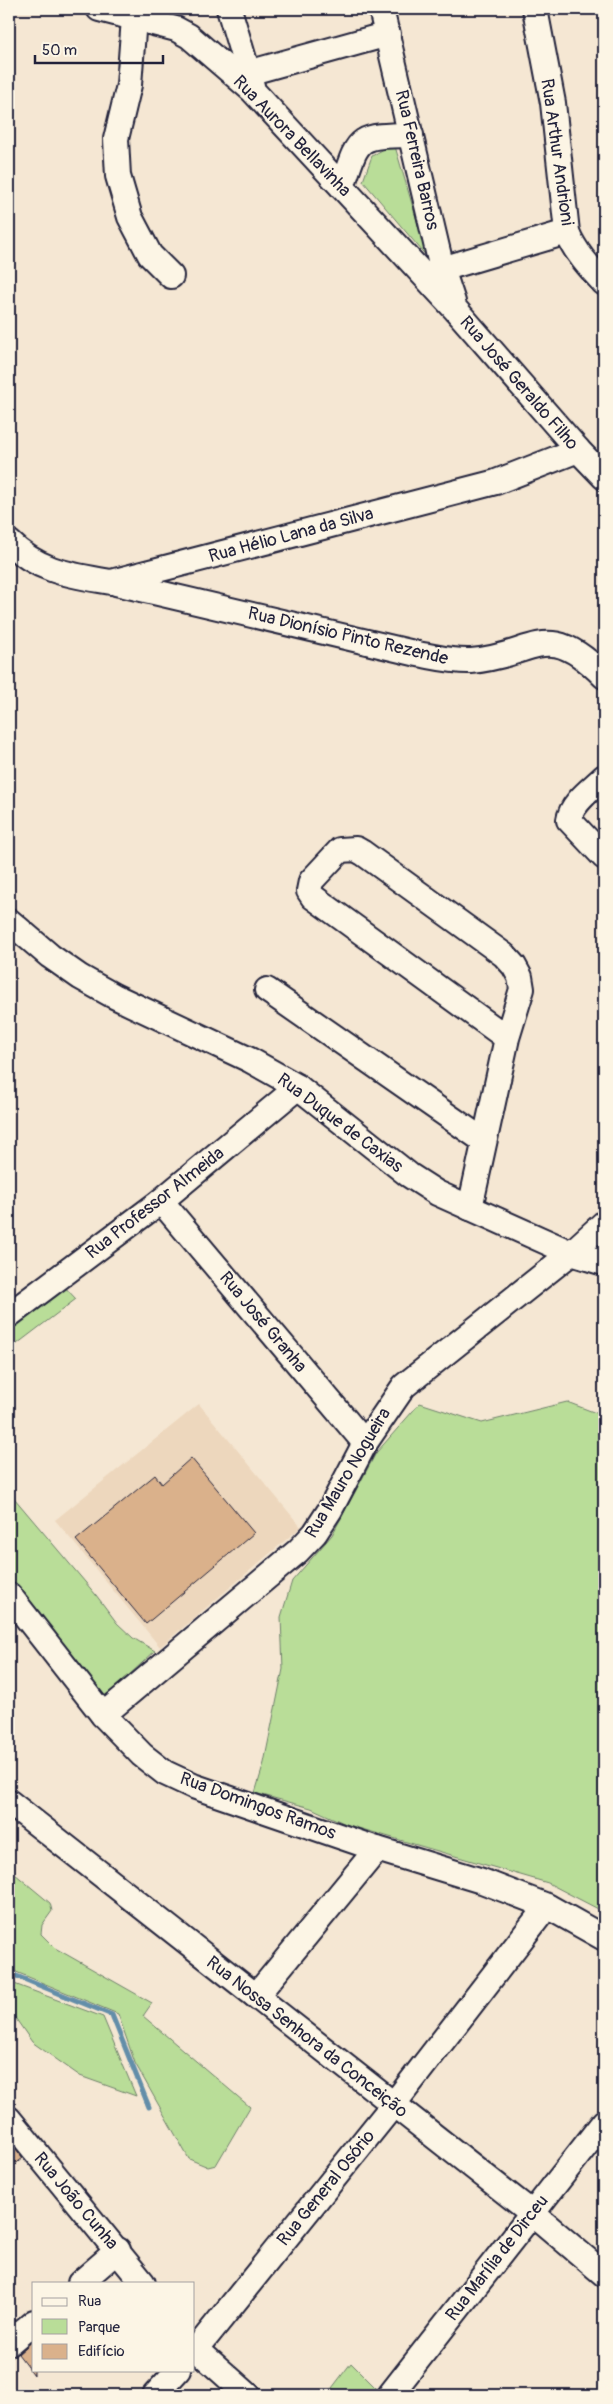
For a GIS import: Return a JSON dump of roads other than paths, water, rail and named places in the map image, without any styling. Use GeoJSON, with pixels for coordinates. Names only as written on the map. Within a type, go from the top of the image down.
{"type":"FeatureCollection","features":[{"type":"Feature","properties":{"kind":"street","name":"Rua Aurora Bellavinha"},"geometry":{"type":"LineString","coordinates":[[98,9],[176,29],[189,36],[251,82],[342,187],[456,310]]}},
{"type":"Feature","properties":{"kind":"street"},"geometry":{"type":"LineString","coordinates":[[229,9],[251,82],[388,34]]}},
{"type":"Feature","properties":{"kind":"street","name":"Rua Ferreira Barros"},"geometry":{"type":"LineString","coordinates":[[381,9],[442,269],[456,310]]}},
{"type":"Feature","properties":{"kind":"street","name":"Rua Arthur Andrioni"},"geometry":{"type":"LineString","coordinates":[[535,9],[553,103],[568,232],[581,256],[604,283]]}},
{"type":"Feature","properties":{"kind":"street"},"geometry":{"type":"LineString","coordinates":[[134,18],[129,85],[116,139],[118,176],[130,217],[150,255],[171,276]]}},
{"type":"Feature","properties":{"kind":"street"},"geometry":{"type":"LineString","coordinates":[[342,187],[352,157],[364,140],[374,136],[410,135]]}},
{"type":"Feature","properties":{"kind":"street"},"geometry":{"type":"LineString","coordinates":[[442,269],[568,232]]}},
{"type":"Feature","properties":{"kind":"street","name":"Rua José Geraldo Filho"},"geometry":{"type":"LineString","coordinates":[[456,310],[578,450],[604,477]]}},
{"type":"Feature","properties":{"kind":"street","name":"Rua Hélio Lana da Silva"},"geometry":{"type":"LineString","coordinates":[[9,542],[38,565],[62,573],[112,582],[496,482],[578,450]]}},
{"type":"Feature","properties":{"kind":"street","name":"Rua Dionísio Pinto Rezende"},"geometry":{"type":"LineString","coordinates":[[112,582],[418,654],[453,660],[470,661],[488,658],[534,645],[552,643],[571,648],[589,661],[604,676]]}},
{"type":"Feature","properties":{"kind":"street"},"geometry":{"type":"LineString","coordinates":[[604,776],[575,806],[570,813],[569,820],[604,857]]}},
{"type":"Feature","properties":{"kind":"street"},"geometry":{"type":"LineString","coordinates":[[470,1208],[507,1038],[522,989],[520,977],[514,966],[504,955],[363,853],[356,850],[340,850],[311,881],[309,891],[313,897],[507,1038]]}},
{"type":"Feature","properties":{"kind":"street","name":"Rua Duque de Caxias"},"geometry":{"type":"LineString","coordinates":[[9,921],[50,956],[80,977],[114,996],[250,1060],[298,1087],[409,1175],[437,1192],[571,1253],[604,1263]]}},
{"type":"Feature","properties":{"kind":"street"},"geometry":{"type":"LineString","coordinates":[[267,990],[484,1141]]}},
{"type":"Feature","properties":{"kind":"street","name":"Rua Professor Almeida"},"geometry":{"type":"LineString","coordinates":[[9,1315],[161,1201],[298,1087]]}},
{"type":"Feature","properties":{"kind":"street","name":"Rua José Granha"},"geometry":{"type":"LineString","coordinates":[[161,1201],[365,1443]]}},
{"type":"Feature","properties":{"kind":"street","name":"Rua Mauro Nogueira"},"geometry":{"type":"LineString","coordinates":[[103,1715],[298,1550],[315,1532],[330,1510],[365,1443],[404,1386],[571,1253],[604,1223]]}},
{"type":"Feature","properties":{"kind":"street","name":"Rua Domingos Ramos"},"geometry":{"type":"LineString","coordinates":[[9,1595],[103,1715],[142,1755],[172,1776],[193,1786],[377,1849],[482,1881],[547,1906],[604,1938]]}},
{"type":"Feature","properties":{"kind":"street","name":"Rua Nossa Senhora da Conceição"},"geometry":{"type":"LineString","coordinates":[[9,1802],[532,2213],[604,2274]]}},
{"type":"Feature","properties":{"kind":"street"},"geometry":{"type":"LineString","coordinates":[[256,1996],[377,1849]]}},
{"type":"Feature","properties":{"kind":"street","name":"Rua General Osório"},"geometry":{"type":"LineString","coordinates":[[195,2350],[393,2105],[547,1906]]}},
{"type":"Feature","properties":{"kind":"street","name":"Rua João Cunha"},"geometry":{"type":"LineString","coordinates":[[9,2119],[142,2282]]}},
{"type":"Feature","properties":{"kind":"street","name":"Rua Marília de Dirceu"},"geometry":{"type":"LineString","coordinates":[[390,2395],[604,2122]]}},
{"type":"Feature","properties":{"kind":"street"},"geometry":{"type":"LineString","coordinates":[[81,2282],[118,2250]]}},
{"type":"Feature","properties":{"kind":"street"},"geometry":{"type":"LineString","coordinates":[[9,2343],[32,2324]]}},
{"type":"Feature","properties":{"kind":"street"},"geometry":{"type":"LineString","coordinates":[[195,2350],[248,2395]]}},
{"type":"Feature","properties":{"kind":"street"},"geometry":{"type":"LineString","coordinates":[[155,2395],[176,2372]]}},
{"type":"Feature","properties":{"kind":"waterway"},"geometry":{"type":"LineString","coordinates":[[9,1973],[112,2015],[149,2107]]}}]}
